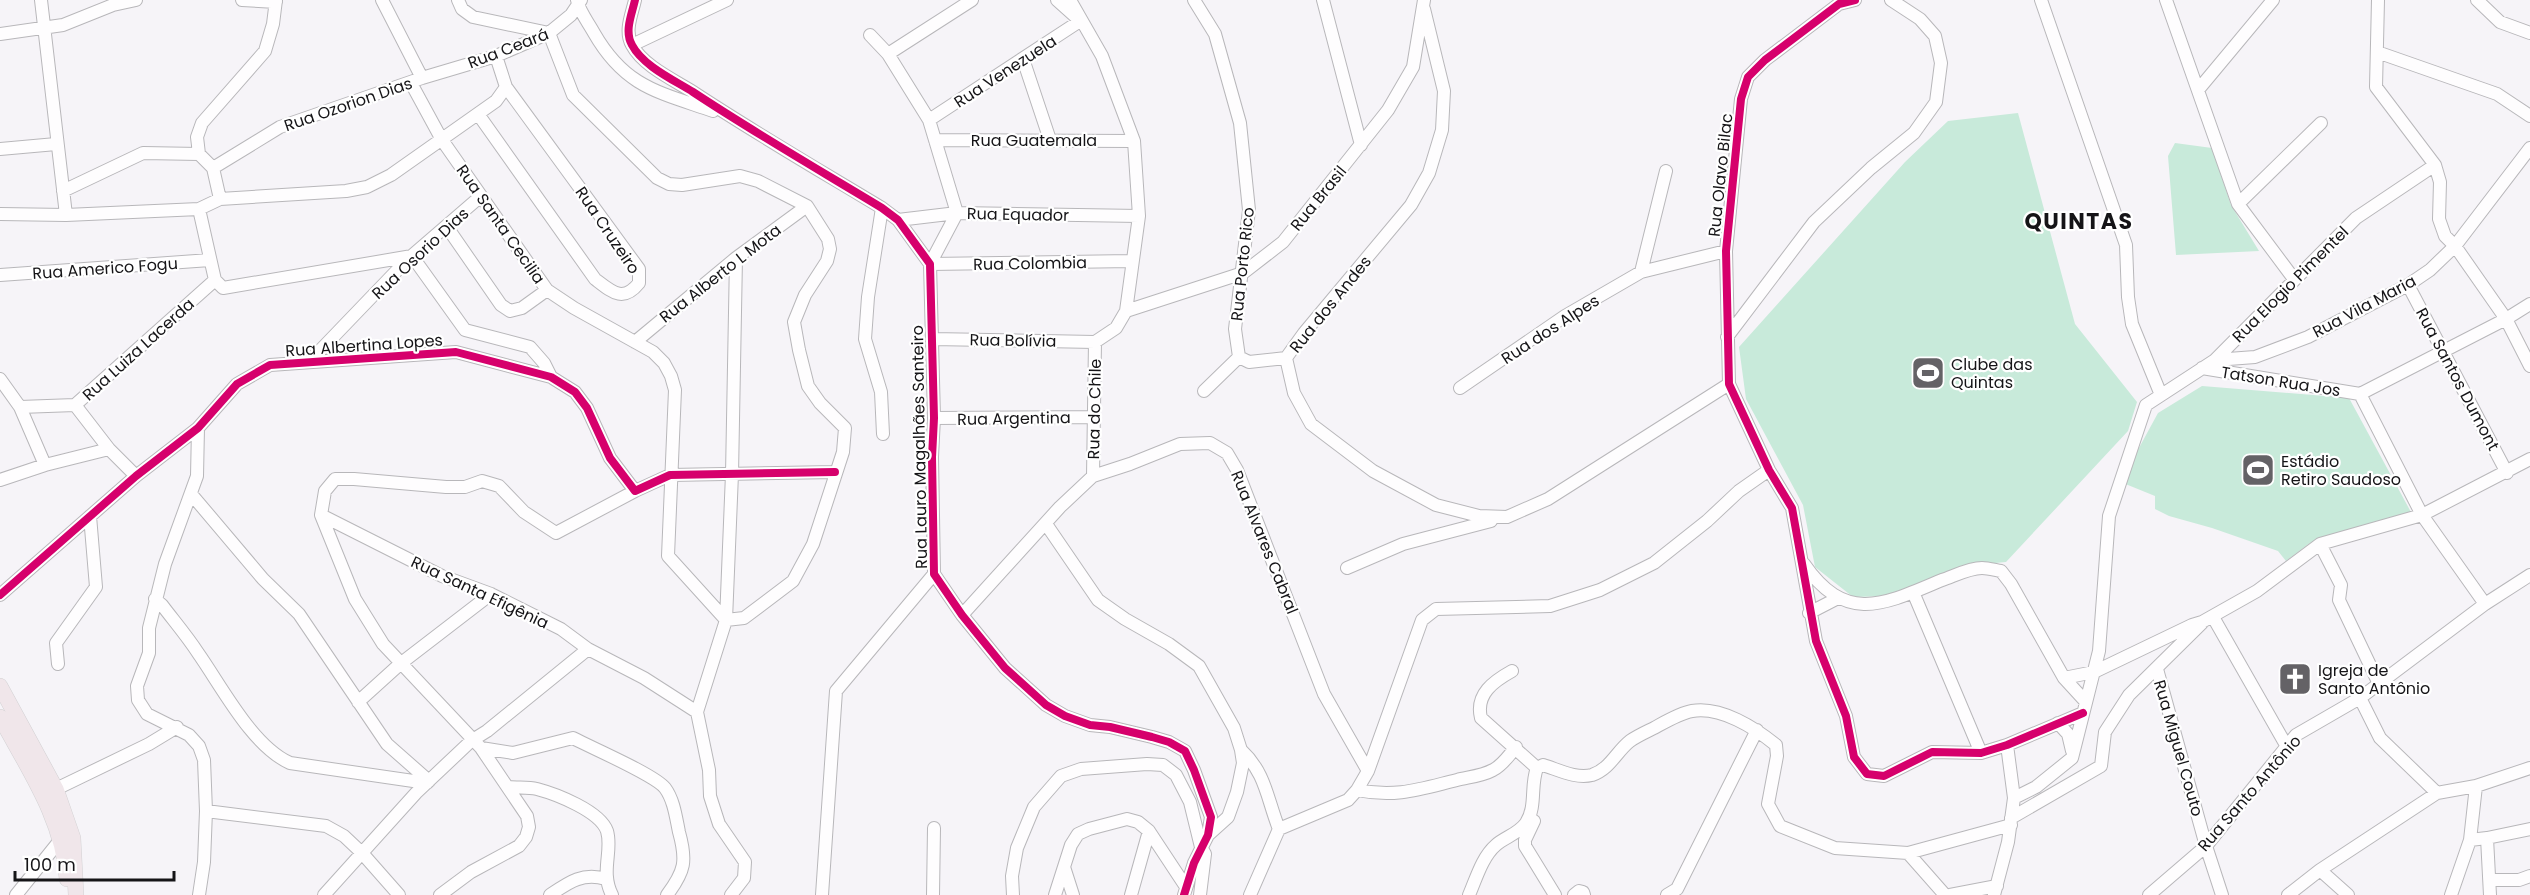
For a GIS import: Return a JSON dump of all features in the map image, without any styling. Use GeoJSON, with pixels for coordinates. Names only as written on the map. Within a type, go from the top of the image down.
{"type":"FeatureCollection","features":[{"type":"Feature","properties":{"kind":"main road"},"geometry":{"type":"LineString","coordinates":[[0,686],[56,789],[74,838],[76,895]]}},
{"type":"Feature","properties":{"kind":"main road"},"geometry":{"type":"LineString","coordinates":[[0,717],[46,803],[61,839],[68,895]]}},
{"type":"Feature","properties":{"kind":"street"},"geometry":{"type":"LineString","coordinates":[[40,0],[66,215]]}},
{"type":"Feature","properties":{"kind":"street"},"geometry":{"type":"LineString","coordinates":[[0,34],[43,30],[63,25],[113,5],[136,0]]}},
{"type":"Feature","properties":{"kind":"street"},"geometry":{"type":"LineString","coordinates":[[220,199],[213,168],[199,154],[197,137],[202,123],[265,51],[273,24],[276,1],[242,0]]}},
{"type":"Feature","properties":{"kind":"street","name":"Rua Santa Cecilia"},"geometry":{"type":"LineString","coordinates":[[382,0],[442,140],[547,290],[653,352],[664,363],[675,390],[669,475]]}},
{"type":"Feature","properties":{"kind":"street"},"geometry":{"type":"LineString","coordinates":[[458,0],[462,9],[473,17],[549,33],[573,95],[657,178],[669,184],[681,185],[740,176],[758,181],[807,206],[828,239],[830,249],[827,261],[806,295],[794,322],[808,386],[820,404],[845,428],[843,452],[813,544],[793,581],[744,618],[726,620]]}},
{"type":"Feature","properties":{"kind":"street"},"geometry":{"type":"LineString","coordinates":[[635,0],[628,27],[632,45],[654,67],[731,117],[882,208],[898,220],[930,264],[957,213],[929,120],[888,54],[870,35]]}},
{"type":"Feature","properties":{"kind":"street"},"geometry":{"type":"LineString","coordinates":[[632,45],[727,0]]}},
{"type":"Feature","properties":{"kind":"street"},"geometry":{"type":"LineString","coordinates":[[888,54],[972,0]]}},
{"type":"Feature","properties":{"kind":"street"},"geometry":{"type":"LineString","coordinates":[[1057,0],[1080,20]]}},
{"type":"Feature","properties":{"kind":"street"},"geometry":{"type":"LineString","coordinates":[[1070,0],[1102,56],[1134,141],[1139,216],[1125,310],[1116,328],[1095,342]]}},
{"type":"Feature","properties":{"kind":"street","name":"Rua Porto Rico"},"geometry":{"type":"LineString","coordinates":[[1194,0],[1215,34],[1240,123],[1250,210],[1235,329],[1239,357]]}},
{"type":"Feature","properties":{"kind":"street"},"geometry":{"type":"LineString","coordinates":[[1323,0],[1361,145]]}},
{"type":"Feature","properties":{"kind":"street","name":"Rua Olavo Bilac"},"geometry":{"type":"LineString","coordinates":[[1729,384],[1726,337],[1726,251],[1741,99],[1748,78],[1765,60],[1839,4],[1855,0]]}},
{"type":"Feature","properties":{"kind":"street"},"geometry":{"type":"LineString","coordinates":[[1726,337],[1814,222],[1871,168],[1914,133],[1936,102],[1941,63],[1935,36],[1920,20],[1891,0]]}},
{"type":"Feature","properties":{"kind":"street"},"geometry":{"type":"LineString","coordinates":[[2041,0],[2126,245],[2128,297],[2132,324],[2161,395]]}},
{"type":"Feature","properties":{"kind":"street"},"geometry":{"type":"LineString","coordinates":[[2166,0],[2238,204],[2294,279]]}},
{"type":"Feature","properties":{"kind":"street"},"geometry":{"type":"LineString","coordinates":[[2198,90],[2273,0]]}},
{"type":"Feature","properties":{"kind":"street"},"geometry":{"type":"LineString","coordinates":[[2378,0],[2376,87],[2435,165],[2440,182],[2439,219],[2445,236],[2455,246],[2506,319],[2530,366]]}},
{"type":"Feature","properties":{"kind":"street"},"geometry":{"type":"LineString","coordinates":[[2477,0],[2500,22],[2530,33]]}},
{"type":"Feature","properties":{"kind":"street"},"geometry":{"type":"LineString","coordinates":[[578,1],[611,59],[626,74],[647,88],[731,117]]}},
{"type":"Feature","properties":{"kind":"street","name":"Rua Ceará"},"geometry":{"type":"LineString","coordinates":[[416,80],[496,56],[549,33],[571,15],[578,1]]}},
{"type":"Feature","properties":{"kind":"street","name":"Rua Brasil"},"geometry":{"type":"LineString","coordinates":[[1125,310],[1243,273],[1283,242],[1388,110],[1413,67],[1424,5]]}},
{"type":"Feature","properties":{"kind":"street","name":"Rua dos Andes"},"geometry":{"type":"LineString","coordinates":[[1424,5],[1444,90],[1442,130],[1429,173],[1411,205],[1304,333],[1286,358],[1294,393],[1311,424],[1373,471],[1436,505],[1479,516],[1507,517],[1548,499],[1729,384]]}},
{"type":"Feature","properties":{"kind":"street","name":"Rua Venezuela"},"geometry":{"type":"LineString","coordinates":[[929,120],[1080,20]]}},
{"type":"Feature","properties":{"kind":"street"},"geometry":{"type":"LineString","coordinates":[[2377,52],[2497,94],[2530,116]]}},
{"type":"Feature","properties":{"kind":"street"},"geometry":{"type":"LineString","coordinates":[[0,214],[66,215],[199,209],[220,199],[346,191],[367,187],[391,175],[496,101],[506,87],[496,56]]}},
{"type":"Feature","properties":{"kind":"street"},"geometry":{"type":"LineString","coordinates":[[1023,59],[1050,140]]}},
{"type":"Feature","properties":{"kind":"street","name":"Rua Ozorion Dias"},"geometry":{"type":"LineString","coordinates":[[213,168],[280,127],[416,80]]}},
{"type":"Feature","properties":{"kind":"street","name":"Rua Cruzeiro"},"geometry":{"type":"LineString","coordinates":[[478,114],[594,279],[623,295],[632,291],[639,283],[639,269],[506,87]]}},
{"type":"Feature","properties":{"kind":"street"},"geometry":{"type":"LineString","coordinates":[[2238,204],[2321,123]]}},
{"type":"Feature","properties":{"kind":"street","name":"Rua Guatemala"},"geometry":{"type":"LineString","coordinates":[[935,140],[1134,141]]}},
{"type":"Feature","properties":{"kind":"street"},"geometry":{"type":"LineString","coordinates":[[0,149],[56,144]]}},
{"type":"Feature","properties":{"kind":"street","name":"Rua Vila Maria"},"geometry":{"type":"LineString","coordinates":[[2215,360],[2255,357],[2308,337],[2408,285],[2430,270],[2455,246],[2530,148]]}},
{"type":"Feature","properties":{"kind":"street"},"geometry":{"type":"LineString","coordinates":[[63,191],[143,153],[199,154]]}},
{"type":"Feature","properties":{"kind":"street","name":"Rua Elogio Pimentel"},"geometry":{"type":"LineString","coordinates":[[2094,672],[2098,651],[2109,516],[2146,405],[2215,360],[2356,218],[2435,165]]}},
{"type":"Feature","properties":{"kind":"street"},"geometry":{"type":"LineString","coordinates":[[1641,272],[1666,171]]}},
{"type":"Feature","properties":{"kind":"street","name":"Rua Osorio Dias"},"geometry":{"type":"LineString","coordinates":[[309,362],[412,256],[481,196]]}},
{"type":"Feature","properties":{"kind":"street","name":"Rua Alberto L Mota"},"geometry":{"type":"LineString","coordinates":[[634,342],[736,258],[807,206]]}},
{"type":"Feature","properties":{"kind":"street"},"geometry":{"type":"LineString","coordinates":[[882,208],[868,297],[865,339],[880,392],[883,434]]}},
{"type":"Feature","properties":{"kind":"street"},"geometry":{"type":"LineString","coordinates":[[199,209],[214,280],[218,285],[229,288],[412,256],[465,330],[530,347],[544,363],[551,377]]}},
{"type":"Feature","properties":{"kind":"street","name":"Rua Equador"},"geometry":{"type":"LineString","coordinates":[[898,220],[957,213],[1139,216]]}},
{"type":"Feature","properties":{"kind":"street"},"geometry":{"type":"LineString","coordinates":[[447,227],[501,305],[510,310],[522,308],[547,290]]}},
{"type":"Feature","properties":{"kind":"street","name":"Rua dos Alpes"},"geometry":{"type":"LineString","coordinates":[[1460,388],[1565,315],[1641,272],[1726,251]]}},
{"type":"Feature","properties":{"kind":"street"},"geometry":{"type":"LineString","coordinates":[[731,895],[744,878],[745,862],[719,824],[710,796],[709,770],[697,712],[726,620],[732,474],[736,258]]}},
{"type":"Feature","properties":{"kind":"street","name":"Rua Americo Fogu"},"geometry":{"type":"LineString","coordinates":[[0,275],[210,260]]}},
{"type":"Feature","properties":{"kind":"street","name":"Rua Colombia"},"geometry":{"type":"LineString","coordinates":[[930,264],[1131,261]]}},
{"type":"Feature","properties":{"kind":"street","name":"Rua Lauro Magalhães Santeiro"},"geometry":{"type":"LineString","coordinates":[[930,264],[934,418],[932,457],[934,574],[962,615],[1005,668],[1046,705],[1065,716],[1090,725],[1110,727],[1152,737],[1185,751],[1211,817],[1208,835]]}},
{"type":"Feature","properties":{"kind":"street","name":"Rua Luiza Lacerda"},"geometry":{"type":"LineString","coordinates":[[20,407],[75,405],[214,280]]}},
{"type":"Feature","properties":{"kind":"street","name":"Rua Santos Dumont"},"geometry":{"type":"LineString","coordinates":[[2408,285],[2507,473]]}},
{"type":"Feature","properties":{"kind":"street"},"geometry":{"type":"LineString","coordinates":[[2485,604],[2422,516],[2360,394],[2444,352],[2530,304]]}},
{"type":"Feature","properties":{"kind":"street","name":"Rua Bolívia"},"geometry":{"type":"LineString","coordinates":[[932,339],[1095,342]]}},
{"type":"Feature","properties":{"kind":"street","name":"Rua do Chile"},"geometry":{"type":"LineString","coordinates":[[1093,476],[1095,342]]}},
{"type":"Feature","properties":{"kind":"street","name":"Rua Albertina Lopes"},"geometry":{"type":"LineString","coordinates":[[1,593],[136,476],[198,428],[237,384],[270,365],[456,352],[551,377],[575,392],[587,408],[610,458],[635,491]]}},
{"type":"Feature","properties":{"kind":"street"},"geometry":{"type":"LineString","coordinates":[[1204,391],[1239,357],[1249,362],[1286,358]]}},
{"type":"Feature","properties":{"kind":"street","name":"Tatson Rua Jos"},"geometry":{"type":"LineString","coordinates":[[2202,368],[2360,394]]}},
{"type":"Feature","properties":{"kind":"street"},"geometry":{"type":"LineString","coordinates":[[0,379],[20,407],[45,465]]}},
{"type":"Feature","properties":{"kind":"street"},"geometry":{"type":"LineString","coordinates":[[1729,384],[1769,470],[1792,508],[1809,613],[1816,641],[1846,716],[1854,757],[1867,774],[1884,776],[1932,752],[1981,753],[2007,745],[2058,723],[2085,707]]}},
{"type":"Feature","properties":{"kind":"street"},"geometry":{"type":"LineString","coordinates":[[75,405],[109,449],[136,476]]}},
{"type":"Feature","properties":{"kind":"street","name":"Rua Argentina"},"geometry":{"type":"LineString","coordinates":[[934,418],[1094,417]]}},
{"type":"Feature","properties":{"kind":"street"},"geometry":{"type":"LineString","coordinates":[[198,428],[197,476],[165,564],[148,628],[149,652],[137,686],[138,700],[147,714],[177,728],[200,746],[204,760],[206,811],[204,862],[199,895]]}},
{"type":"Feature","properties":{"kind":"street","name":"Rua Alvares Cabral"},"geometry":{"type":"LineString","coordinates":[[962,615],[1060,507],[1093,476],[1180,444],[1210,443],[1227,453],[1237,470],[1324,694],[1368,771]]}},
{"type":"Feature","properties":{"kind":"street"},"geometry":{"type":"LineString","coordinates":[[0,480],[45,465],[109,449]]}},
{"type":"Feature","properties":{"kind":"street"},"geometry":{"type":"LineString","coordinates":[[1469,895],[1487,856],[1494,847],[1518,832],[1526,822],[1533,804],[1533,781],[1537,768],[1544,765],[1576,776],[1591,775],[1604,769],[1629,742],[1662,723],[1691,711],[1706,710],[1728,717],[1757,730],[1776,745],[1777,756],[1768,804],[1780,826],[1835,848],[1908,853],[2011,821],[2101,766],[2105,732],[2129,694],[2208,620],[2257,591],[2320,544],[2422,516],[2530,459]]}},
{"type":"Feature","properties":{"kind":"street"},"geometry":{"type":"LineString","coordinates":[[1279,829],[1348,800],[1357,790],[1368,771],[1422,620],[1436,609],[1550,606],[1600,590],[1654,564],[1707,521],[1739,491],[1769,470]]}},
{"type":"Feature","properties":{"kind":"street"},"geometry":{"type":"LineString","coordinates":[[440,895],[471,872],[519,846],[526,837],[529,827],[527,816],[509,787],[476,745],[382,644],[355,599],[321,515],[324,491],[335,479],[446,487],[465,487],[482,481],[499,486],[524,512],[556,533],[669,475],[835,472]]}},
{"type":"Feature","properties":{"kind":"street"},"geometry":{"type":"LineString","coordinates":[[669,475],[668,556],[726,620]]}},
{"type":"Feature","properties":{"kind":"street"},"geometry":{"type":"LineString","coordinates":[[192,495],[263,579],[299,614],[387,744],[428,782]]}},
{"type":"Feature","properties":{"kind":"street","name":"Rua Santa Efigênia"},"geometry":{"type":"LineString","coordinates":[[321,515],[442,576],[491,594],[561,629],[588,649],[644,678],[697,712]]}},
{"type":"Feature","properties":{"kind":"street"},"geometry":{"type":"LineString","coordinates":[[57,664],[56,643],[96,588],[90,516]]}},
{"type":"Feature","properties":{"kind":"street"},"geometry":{"type":"LineString","coordinates":[[1347,567],[1403,544],[1507,517]]}},
{"type":"Feature","properties":{"kind":"street"},"geometry":{"type":"LineString","coordinates":[[1046,524],[1098,600],[1125,619],[1169,644],[1199,666],[1234,728],[1243,763],[1238,792],[1228,817],[1208,835],[1201,847],[1185,891]]}},
{"type":"Feature","properties":{"kind":"street"},"geometry":{"type":"LineString","coordinates":[[2320,544],[2342,585],[2338,600],[2379,684]]}},
{"type":"Feature","properties":{"kind":"street"},"geometry":{"type":"LineString","coordinates":[[1802,560],[1814,579],[1828,593],[1850,604],[1890,602],[1971,570],[1981,568],[2001,571],[2011,584],[2064,678],[2085,707]]}},
{"type":"Feature","properties":{"kind":"street","name":"Rua Lauro Magalhães Santeiro"},"geometry":{"type":"LineString","coordinates":[[822,895],[836,692],[934,574]]}},
{"type":"Feature","properties":{"kind":"street","name":"Rua Santo Antônio"},"geometry":{"type":"LineString","coordinates":[[2150,895],[2206,846],[2296,735],[2360,698],[2485,604],[2530,575]]}},
{"type":"Feature","properties":{"kind":"street"},"geometry":{"type":"LineString","coordinates":[[1913,592],[1981,753]]}},
{"type":"Feature","properties":{"kind":"street"},"geometry":{"type":"LineString","coordinates":[[358,702],[400,664],[491,594]]}},
{"type":"Feature","properties":{"kind":"street"},"geometry":{"type":"LineString","coordinates":[[1809,613],[1838,598]]}},
{"type":"Feature","properties":{"kind":"street"},"geometry":{"type":"LineString","coordinates":[[155,599],[198,652],[229,700],[277,757],[290,763],[428,782]]}},
{"type":"Feature","properties":{"kind":"street"},"geometry":{"type":"LineString","coordinates":[[2064,678],[2094,672],[2192,625],[2208,620]]}},
{"type":"Feature","properties":{"kind":"street"},"geometry":{"type":"LineString","coordinates":[[2208,620],[2286,745]]}},
{"type":"Feature","properties":{"kind":"street"},"geometry":{"type":"LineString","coordinates":[[324,895],[428,782],[476,745],[487,731],[588,649]]}},
{"type":"Feature","properties":{"kind":"street","name":"Rua Miguel Couto"},"geometry":{"type":"LineString","coordinates":[[2157,669],[2206,846],[2222,895]]}},
{"type":"Feature","properties":{"kind":"street"},"geometry":{"type":"LineString","coordinates":[[1512,671],[1494,681],[1484,694],[1479,709],[1481,718],[1537,768]]}},
{"type":"Feature","properties":{"kind":"street"},"geometry":{"type":"LineString","coordinates":[[2014,798],[2036,787],[2072,758],[2094,672]]}},
{"type":"Feature","properties":{"kind":"street"},"geometry":{"type":"LineString","coordinates":[[2360,698],[2380,738],[2437,792]]}},
{"type":"Feature","properties":{"kind":"street"},"geometry":{"type":"LineString","coordinates":[[2058,723],[2068,734],[2072,758]]}},
{"type":"Feature","properties":{"kind":"street"},"geometry":{"type":"LineString","coordinates":[[56,789],[177,728]]}},
{"type":"Feature","properties":{"kind":"street"},"geometry":{"type":"LineString","coordinates":[[1675,893],[1757,730]]}},
{"type":"Feature","properties":{"kind":"street"},"geometry":{"type":"LineString","coordinates":[[476,745],[513,753],[573,738],[657,781],[670,796],[684,850],[685,865],[678,881],[667,895]]}},
{"type":"Feature","properties":{"kind":"street"},"geometry":{"type":"LineString","coordinates":[[1908,853],[1948,895],[1996,891],[2003,868],[2014,798],[2007,745]]}},
{"type":"Feature","properties":{"kind":"street"},"geometry":{"type":"LineString","coordinates":[[1357,790],[1384,794],[1410,793],[1477,775],[1493,770],[1502,764],[1516,747]]}},
{"type":"Feature","properties":{"kind":"street"},"geometry":{"type":"LineString","coordinates":[[1241,750],[1255,762],[1263,778],[1279,829],[1250,895]]}},
{"type":"Feature","properties":{"kind":"street"},"geometry":{"type":"LineString","coordinates":[[1013,895],[1012,876],[1017,848],[1034,807],[1061,776],[1081,769],[1138,765],[1163,765],[1176,776],[1190,802],[1201,847],[1205,854],[1200,895]]}},
{"type":"Feature","properties":{"kind":"street"},"geometry":{"type":"LineString","coordinates":[[2288,895],[2320,870],[2437,792],[2476,786],[2530,768]]}},
{"type":"Feature","properties":{"kind":"street"},"geometry":{"type":"LineString","coordinates":[[2451,895],[2470,840],[2476,786]]}},
{"type":"Feature","properties":{"kind":"street"},"geometry":{"type":"LineString","coordinates":[[509,787],[536,789],[575,803],[601,821],[607,832],[606,879],[612,895]]}},
{"type":"Feature","properties":{"kind":"street"},"geometry":{"type":"LineString","coordinates":[[1533,804],[1537,815],[1528,832],[1525,846],[1555,895]]}},
{"type":"Feature","properties":{"kind":"street"},"geometry":{"type":"LineString","coordinates":[[206,811],[326,826],[344,836],[362,853],[399,895]]}},
{"type":"Feature","properties":{"kind":"street"},"geometry":{"type":"LineString","coordinates":[[1055,895],[1071,845],[1078,834],[1126,819],[1138,822],[1149,831],[1185,891]]}},
{"type":"Feature","properties":{"kind":"street"},"geometry":{"type":"LineString","coordinates":[[933,895],[934,828]]}},
{"type":"Feature","properties":{"kind":"street"},"geometry":{"type":"LineString","coordinates":[[2470,840],[2530,829]]}},
{"type":"Feature","properties":{"kind":"street"},"geometry":{"type":"LineString","coordinates":[[1131,895],[1149,831]]}},
{"type":"Feature","properties":{"kind":"street"},"geometry":{"type":"LineString","coordinates":[[2487,838],[2490,895]]}},
{"type":"Feature","properties":{"kind":"street"},"geometry":{"type":"LineString","coordinates":[[16,895],[61,839]]}},
{"type":"Feature","properties":{"kind":"street"},"geometry":{"type":"LineString","coordinates":[[1064,867],[1073,895]]}},
{"type":"Feature","properties":{"kind":"street"},"geometry":{"type":"LineString","coordinates":[[2320,870],[2348,895]]}},
{"type":"Feature","properties":{"kind":"street"},"geometry":{"type":"LineString","coordinates":[[550,895],[571,880],[593,875],[606,879]]}},
{"type":"Feature","properties":{"kind":"street"},"geometry":{"type":"LineString","coordinates":[[2490,880],[2519,880],[2530,876]]}},
{"type":"Feature","properties":{"kind":"street"},"geometry":{"type":"LineString","coordinates":[[1574,895],[1579,891],[1584,895]]}},
{"type":"Feature","properties":{"kind":"green space","name":"Clube das Quintas"},"geometry":{"type":"Polygon","coordinates":[[[2018,113],[2075,324],[2137,402],[2128,431],[2006,562],[1962,566],[1890,596],[1853,597],[1815,567],[1803,505],[1746,399],[1739,347],[1905,162],[1948,121],[2018,113]]]}},
{"type":"Feature","properties":{"kind":"green space"},"geometry":{"type":"Polygon","coordinates":[[[2175,143],[2212,148],[2231,205],[2259,251],[2176,255],[2168,156],[2175,143]]]}},
{"type":"Feature","properties":{"kind":"green space","name":"Estádio Retiro Saudoso"},"geometry":{"type":"Polygon","coordinates":[[[2202,386],[2349,398],[2412,514],[2310,543],[2286,561],[2278,551],[2169,516],[2155,509],[2155,496],[2123,483],[2158,413],[2202,386]]]}},
{"type":"Feature","properties":{"kind":"cycle path"},"geometry":{"type":"LineString","coordinates":[[635,0],[629,22],[629,34],[632,45],[644,60],[740,122],[882,208],[898,220],[930,264],[934,418],[932,457],[934,574],[962,615],[1005,668],[1046,705],[1065,716],[1090,725],[1110,727],[1152,737],[1169,742],[1185,751],[1211,817],[1208,835],[1194,863],[1184,895]]}},
{"type":"Feature","properties":{"kind":"cycle path"},"geometry":{"type":"LineString","coordinates":[[1855,0],[1839,4],[1765,60],[1748,77],[1741,99],[1726,251],[1729,384],[1769,470],[1792,508],[1816,641],[1846,716],[1854,757],[1867,774],[1884,776],[1932,752],[1981,753],[2007,745],[2083,713]]}},
{"type":"Feature","properties":{"kind":"cycle path"},"geometry":{"type":"LineString","coordinates":[[0,595],[136,476],[198,428],[237,384],[270,365],[456,352],[551,377],[575,392],[587,408],[610,458],[635,491],[670,475],[835,472]]}},
{"type":"Feature","properties":{"kind":"place","name":"Clube das Quintas"},"geometry":{"type":"Point","coordinates":[1928,373]}},
{"type":"Feature","properties":{"kind":"place","name":"Estádio Retiro Saudoso"},"geometry":{"type":"Point","coordinates":[2258,470]}},
{"type":"Feature","properties":{"kind":"place","name":"Igreja de Santo Antônio"},"geometry":{"type":"Point","coordinates":[2295,679]}},
{"type":"Feature","properties":{"kind":"district","name":"QUINTAS"},"geometry":{"type":"Point","coordinates":[2079,221]}}]}
